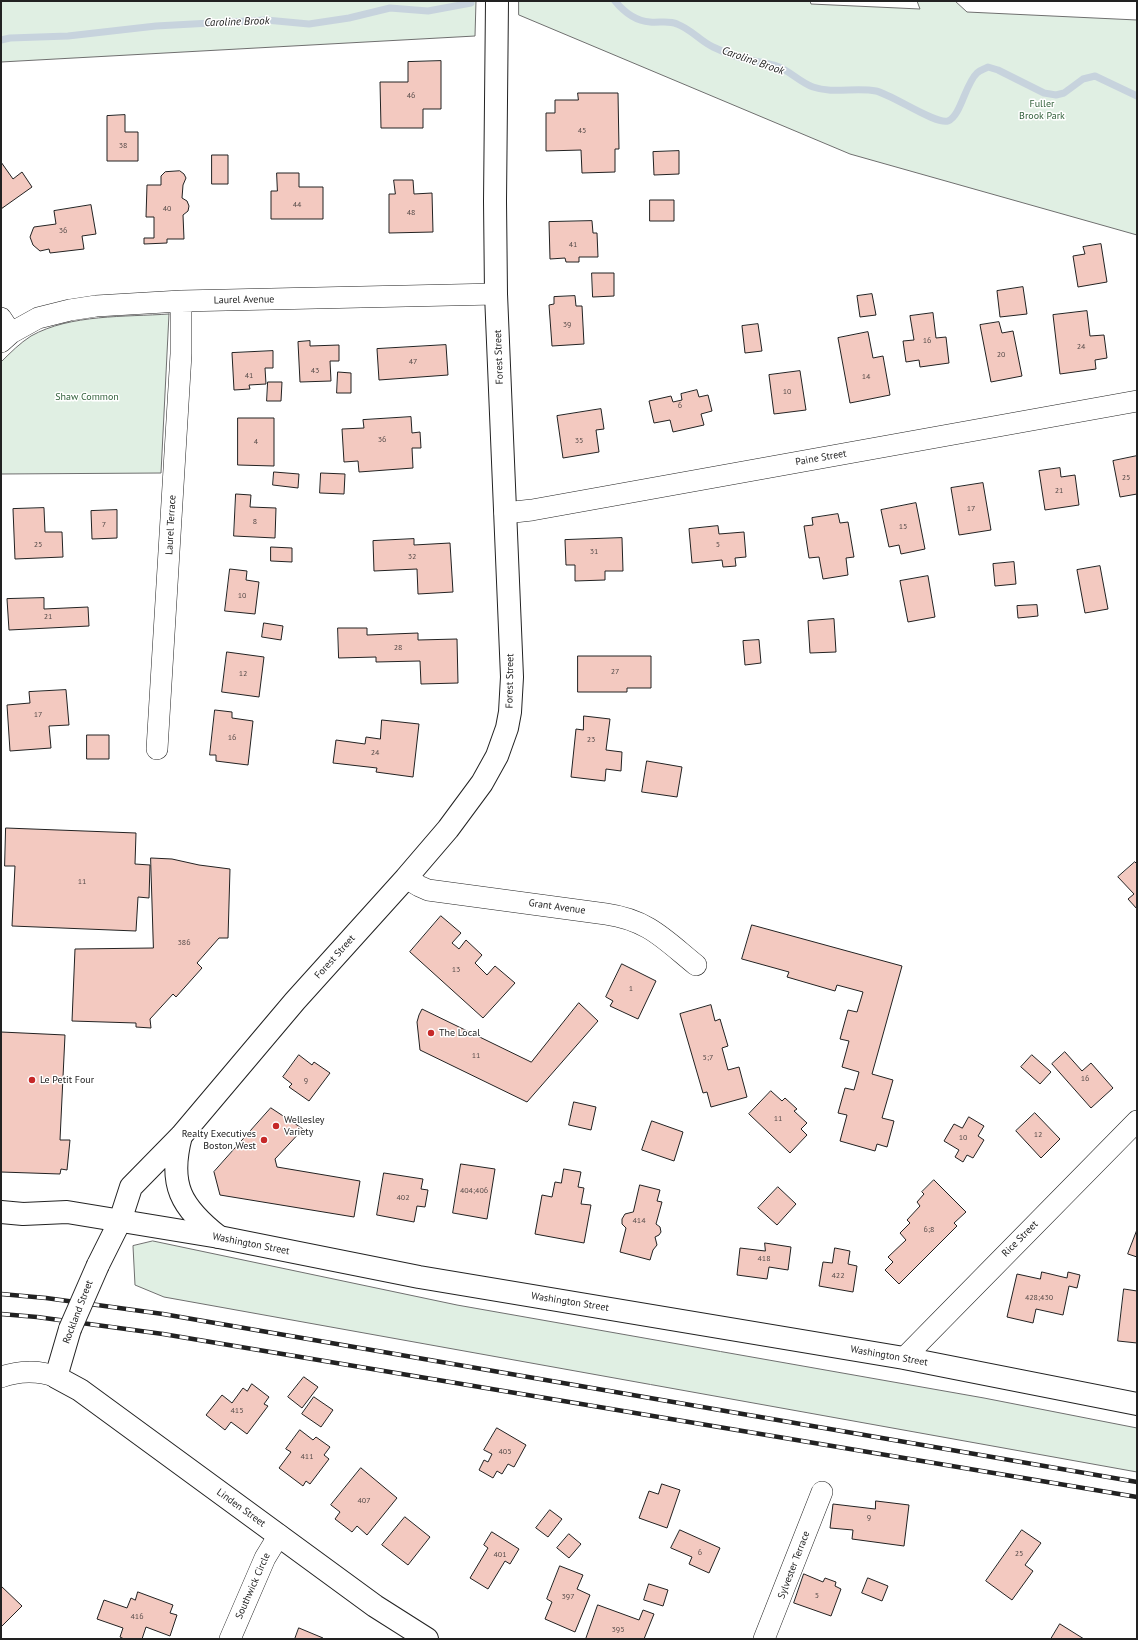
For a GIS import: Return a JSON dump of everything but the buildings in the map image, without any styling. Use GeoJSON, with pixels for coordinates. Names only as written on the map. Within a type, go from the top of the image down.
{"type":"FeatureCollection","features":[{"type":"Feature","properties":{"kind":"street","name":"Forest Street"},"geometry":{"type":"LineString","coordinates":[[120,1221],[131,1187],[181,1136],[296,1001],[448,829],[482,783],[497,756],[507,728],[510,712],[512,677],[496,294],[495,201],[497,1]]}},
{"type":"Feature","properties":{"kind":"street","name":"Laurel Avenue"},"geometry":{"type":"LineString","coordinates":[[4,331],[38,318],[70,310],[96,306],[181,301],[496,294]]}},
{"type":"Feature","properties":{"kind":"street","name":"Laurel Terrace"},"geometry":{"type":"LineString","coordinates":[[157,749],[181,354],[181,301]]}},
{"type":"Feature","properties":{"kind":"street","name":"Paine Street"},"geometry":{"type":"LineString","coordinates":[[505,513],[532,510],[1137,401]]}},
{"type":"Feature","properties":{"kind":"street","name":"Grant Avenue"},"geometry":{"type":"LineString","coordinates":[[406,878],[412,883],[428,890],[614,915],[630,919],[644,924],[656,932],[696,965]]}},
{"type":"Feature","properties":{"kind":"street","name":"Rice Street"},"geometry":{"type":"LineString","coordinates":[[904,1358],[1137,1121]]}},
{"type":"Feature","properties":{"kind":"street"},"geometry":{"type":"LineString","coordinates":[[181,1136],[175,1163],[176,1182],[179,1190],[189,1208],[219,1237]]}},
{"type":"Feature","properties":{"kind":"street","name":"Washington Street"},"geometry":{"type":"LineString","coordinates":[[1,1212],[23,1214],[67,1212],[219,1237],[419,1277],[904,1358],[1137,1404]]}},
{"type":"Feature","properties":{"kind":"street","name":"Rockland Street"},"geometry":{"type":"LineString","coordinates":[[56,1377],[70,1329],[98,1265],[120,1221]]}},
{"type":"Feature","properties":{"kind":"street"},"geometry":{"type":"LineString","coordinates":[[1,1377],[33,1372],[44,1372],[56,1377]]}},
{"type":"Feature","properties":{"kind":"street","name":"Linden Street"},"geometry":{"type":"LineString","coordinates":[[56,1377],[86,1395],[375,1606],[427,1639]]}},
{"type":"Feature","properties":{"kind":"street","name":"Sylvester Terrace"},"geometry":{"type":"LineString","coordinates":[[764,1639],[822,1492]]}},
{"type":"Feature","properties":{"kind":"street","name":"Southwick Circle"},"geometry":{"type":"LineString","coordinates":[[230,1639],[264,1558],[279,1535]]}},
{"type":"Feature","properties":{"kind":"green space"},"geometry":{"type":"Polygon","coordinates":[[[1,1],[476,1],[475,36],[1,62],[1,1]]]}},
{"type":"Feature","properties":{"kind":"green space","name":"Fuller Brook Park"},"geometry":{"type":"Polygon","coordinates":[[[519,1],[810,1],[811,4],[920,9],[917,1],[955,1],[967,12],[1137,20],[1137,235],[850,154],[519,15],[519,1]]]}},
{"type":"Feature","properties":{"kind":"green space","name":"Shaw Common"},"geometry":{"type":"Polygon","coordinates":[[[169,314],[161,473],[1,474],[1,362],[31,336],[46,329],[63,324],[80,320],[117,316],[169,314]]]}},
{"type":"Feature","properties":{"kind":"green space"},"geometry":{"type":"Polygon","coordinates":[[[153,1241],[457,1305],[984,1398],[1137,1428],[1137,1472],[164,1297],[135,1285],[133,1246],[153,1241]]]}},
{"type":"Feature","properties":{"kind":"waterway","name":"Caroline Brook"},"geometry":{"type":"LineString","coordinates":[[615,1],[622,9],[635,18],[645,21],[671,22],[677,24],[717,49],[740,58],[779,67],[813,87],[828,90],[876,91],[934,119],[942,121],[948,121],[952,118],[960,107],[973,78],[978,72],[988,67],[998,70],[1044,93],[1056,95],[1064,93],[1083,79],[1095,76],[1137,96]]}},
{"type":"Feature","properties":{"kind":"waterway","name":"Caroline Brook"},"geometry":{"type":"LineString","coordinates":[[1,40],[10,38],[68,36],[156,26],[266,20],[309,24],[349,18],[390,8],[428,11],[471,3]]}},
{"type":"Feature","properties":{"kind":"railway"},"geometry":{"type":"LineString","coordinates":[[1,1294],[46,1298],[163,1314],[1137,1482]]}},
{"type":"Feature","properties":{"kind":"railway"},"geometry":{"type":"LineString","coordinates":[[1,1314],[37,1317],[163,1334],[1137,1497]]}},
{"type":"Feature","properties":{"kind":"place","name":"The Local"},"geometry":{"type":"Point","coordinates":[431,1033]}},
{"type":"Feature","properties":{"kind":"place","name":"Le Petit Four"},"geometry":{"type":"Point","coordinates":[32,1080]}},
{"type":"Feature","properties":{"kind":"place","name":"Wellesley Variety"},"geometry":{"type":"Point","coordinates":[276,1126]}},
{"type":"Feature","properties":{"kind":"place","name":"Realty Executives Boston West"},"geometry":{"type":"Point","coordinates":[264,1140]}}]}
